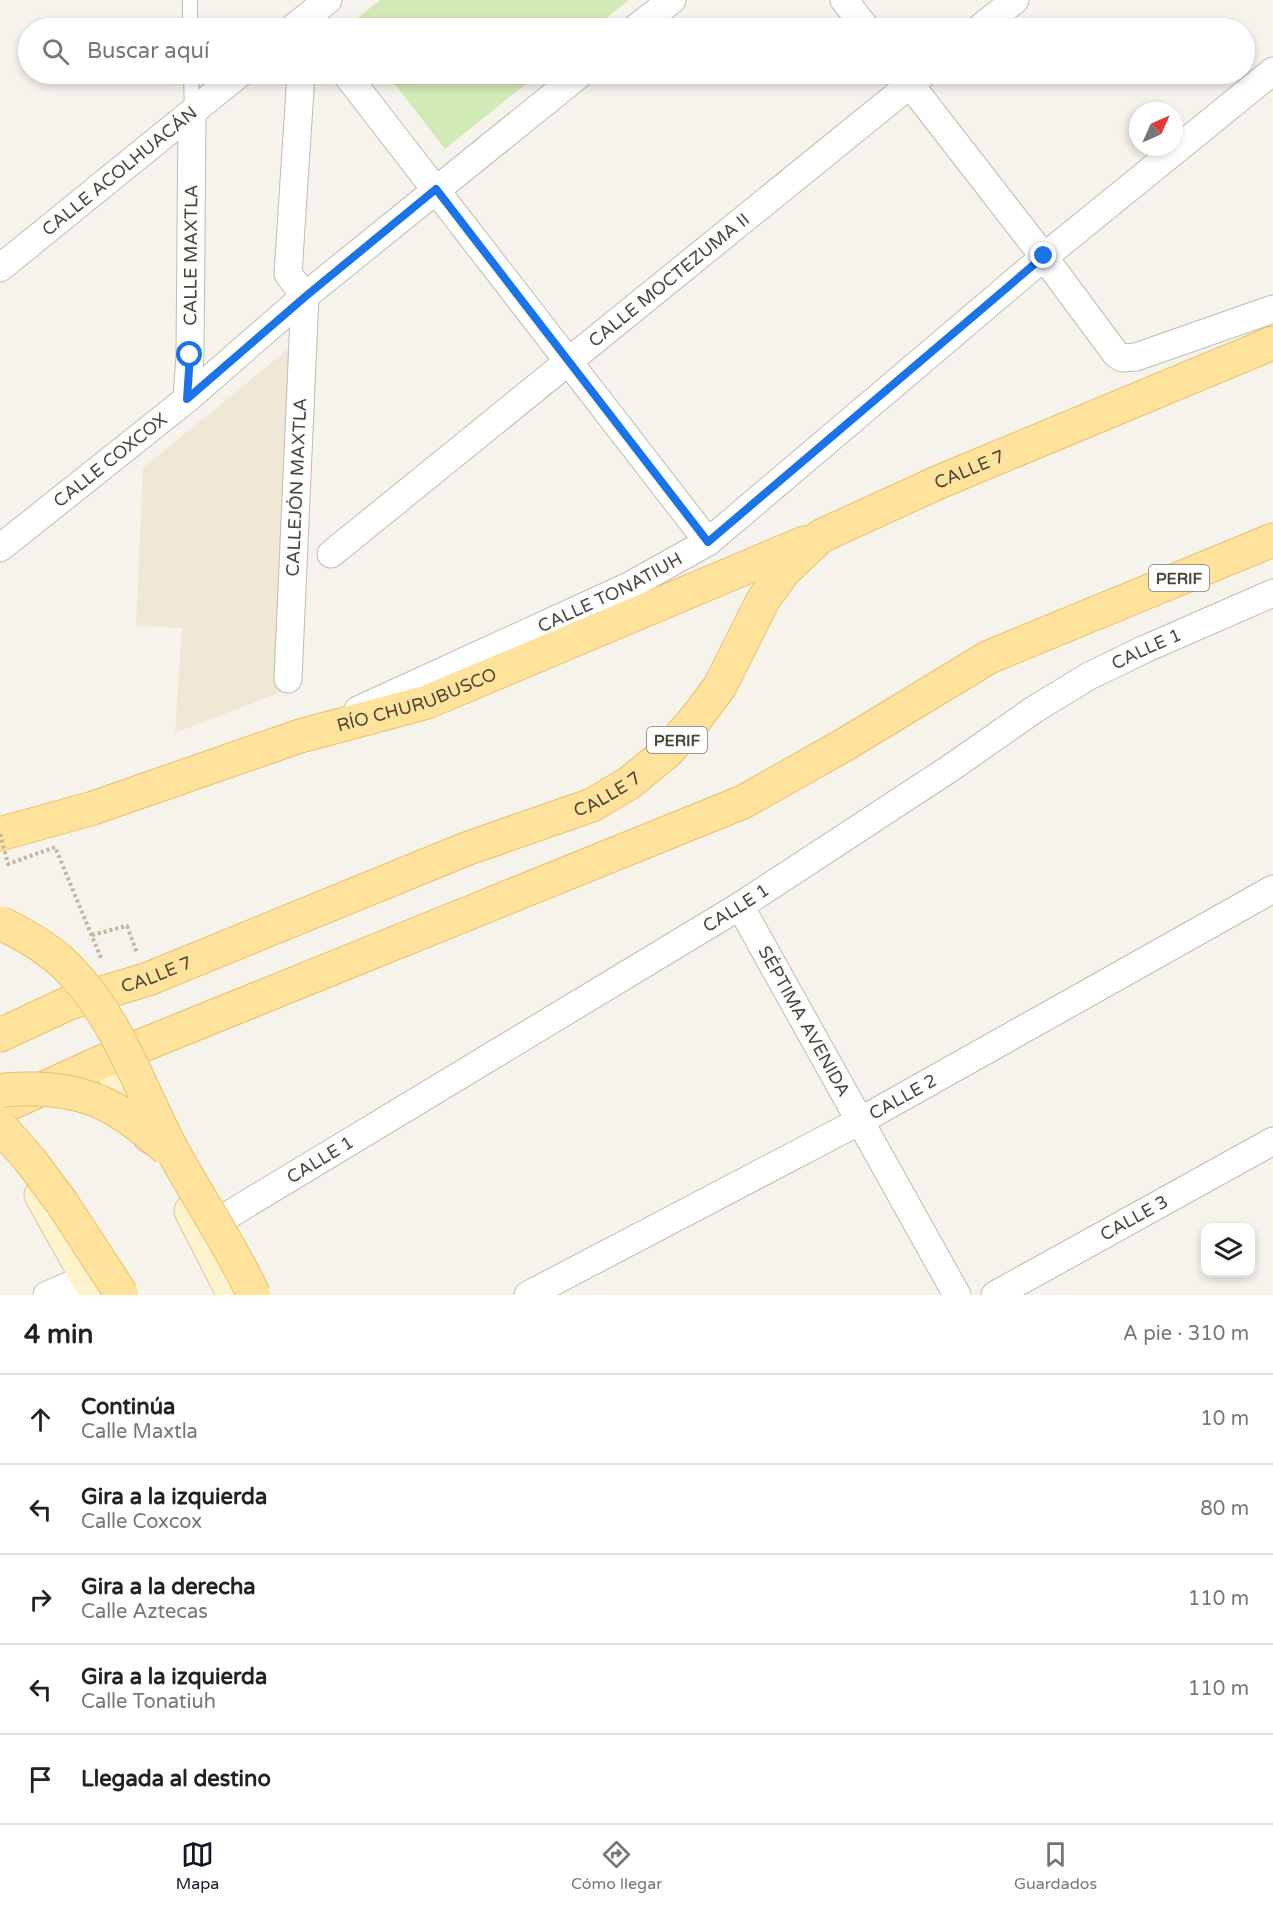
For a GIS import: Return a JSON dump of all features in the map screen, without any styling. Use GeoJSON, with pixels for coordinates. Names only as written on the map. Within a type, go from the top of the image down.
{"type":"FeatureCollection","features":[{"type":"Feature","properties":{"kind":"main road","name":"CALLE 7"},"geometry":{"type":"LineString","coordinates":[[0,1035],[69,1003],[148,979],[466,849],[592,805],[629,783],[667,752],[697,717],[720,686],[763,600],[784,571],[821,536],[939,482],[1273,343]]}},
{"type":"Feature","properties":{"kind":"main road","name":"RÍO CHURUBUSCO"},"geometry":{"type":"LineString","coordinates":[[0,834],[93,808],[300,736],[427,702],[821,536]]}},
{"type":"Feature","properties":{"kind":"main road","name":"PERIF"},"geometry":{"type":"LineString","coordinates":[[0,1108],[106,1060],[743,802],[844,745],[989,657],[1273,540]]}},
{"type":"Feature","properties":{"kind":"main road"},"geometry":{"type":"LineString","coordinates":[[0,923],[25,935],[67,966],[98,1003],[175,1156],[208,1210],[254,1295]]}},
{"type":"Feature","properties":{"kind":"main road"},"geometry":{"type":"LineString","coordinates":[[106,1060],[202,1231],[234,1295]]}},
{"type":"Feature","properties":{"kind":"main road"},"geometry":{"type":"LineString","coordinates":[[0,1091],[10,1088],[53,1090],[104,1102],[124,1114],[175,1156]]}},
{"type":"Feature","properties":{"kind":"main road"},"geometry":{"type":"LineString","coordinates":[[0,1124],[92,1287]]}},
{"type":"Feature","properties":{"kind":"main road"},"geometry":{"type":"LineString","coordinates":[[0,1124],[62,1203],[122,1295]]}},
{"type":"Feature","properties":{"kind":"street"},"geometry":{"type":"LineString","coordinates":[[307,18],[328,0]]}},
{"type":"Feature","properties":{"kind":"street"},"geometry":{"type":"LineString","coordinates":[[649,18],[672,0]]}},
{"type":"Feature","properties":{"kind":"street"},"geometry":{"type":"LineString","coordinates":[[844,0],[858,18]]}},
{"type":"Feature","properties":{"kind":"street"},"geometry":{"type":"LineString","coordinates":[[992,18],[1015,0]]}},
{"type":"Feature","properties":{"kind":"street","name":"CALLE TONATIUH"},"geometry":{"type":"LineString","coordinates":[[300,736],[629,586],[708,542],[1044,256],[1273,70]]}},
{"type":"Feature","properties":{"kind":"street","name":"CALLE ACOLHUACÁN"},"geometry":{"type":"LineString","coordinates":[[0,268],[227,84]]}},
{"type":"Feature","properties":{"kind":"street"},"geometry":{"type":"LineString","coordinates":[[300,84],[288,274],[306,296]]}},
{"type":"Feature","properties":{"kind":"street"},"geometry":{"type":"LineString","coordinates":[[354,84],[708,542]]}},
{"type":"Feature","properties":{"kind":"street","name":"CALLE COXCOX"},"geometry":{"type":"LineString","coordinates":[[0,548],[187,399],[306,296],[567,84]]}},
{"type":"Feature","properties":{"kind":"street","name":"CALLE MOCTEZUMA II"},"geometry":{"type":"LineString","coordinates":[[332,554],[904,84]]}},
{"type":"Feature","properties":{"kind":"street"},"geometry":{"type":"LineString","coordinates":[[917,84],[1112,349],[1122,358],[1136,357],[1273,309]]}},
{"type":"Feature","properties":{"kind":"street","name":"CALLE MAXTLA"},"geometry":{"type":"LineString","coordinates":[[187,399],[190,355],[192,113]]}},
{"type":"Feature","properties":{"kind":"street","name":"CALLEJÓN MAXTLA"},"geometry":{"type":"LineString","coordinates":[[288,679],[306,296]]}},
{"type":"Feature","properties":{"kind":"street","name":"CALLE 1"},"geometry":{"type":"LineString","coordinates":[[202,1231],[740,906],[1089,676],[1273,593]]}},
{"type":"Feature","properties":{"kind":"street","name":"CALLE 2"},"geometry":{"type":"LineString","coordinates":[[528,1295],[860,1121],[1273,889]]}},
{"type":"Feature","properties":{"kind":"street","name":"SÉPTIMA AVENIDA"},"geometry":{"type":"LineString","coordinates":[[740,906],[957,1295]]}},
{"type":"Feature","properties":{"kind":"street","name":"CALLE 3"},"geometry":{"type":"LineString","coordinates":[[995,1295],[1273,1141]]}},
{"type":"Feature","properties":{"kind":"street"},"geometry":{"type":"LineString","coordinates":[[47,1295],[92,1287]]}},
{"type":"Feature","properties":{"kind":"lane"},"geometry":{"type":"LineString","coordinates":[[190,0],[190,18]]}},
{"type":"Feature","properties":{"kind":"lane"},"geometry":{"type":"LineString","coordinates":[[191,84],[192,113]]}},
{"type":"Feature","properties":{"kind":"path"},"geometry":{"type":"LineString","coordinates":[[0,834],[8,864],[55,847],[105,967]]}},
{"type":"Feature","properties":{"kind":"path"},"geometry":{"type":"LineString","coordinates":[[92,935],[127,926]]}},
{"type":"Feature","properties":{"kind":"shaded area"},"geometry":{"type":"Polygon","coordinates":[[[310,331],[291,688],[175,733],[182,628],[136,626],[143,468],[310,331]]]}},
{"type":"Feature","properties":{"kind":"green space"},"geometry":{"type":"Polygon","coordinates":[[[380,0],[629,0],[606,18],[358,18],[380,0]]]}},
{"type":"Feature","properties":{"kind":"green space"},"geometry":{"type":"Polygon","coordinates":[[[395,84],[526,84],[445,149],[395,84]]]}},
{"type":"Feature","properties":{"kind":"route"},"geometry":{"type":"LineString","coordinates":[[190,355],[187,399],[306,296],[436,189],[708,542],[1044,256]]}}]}
